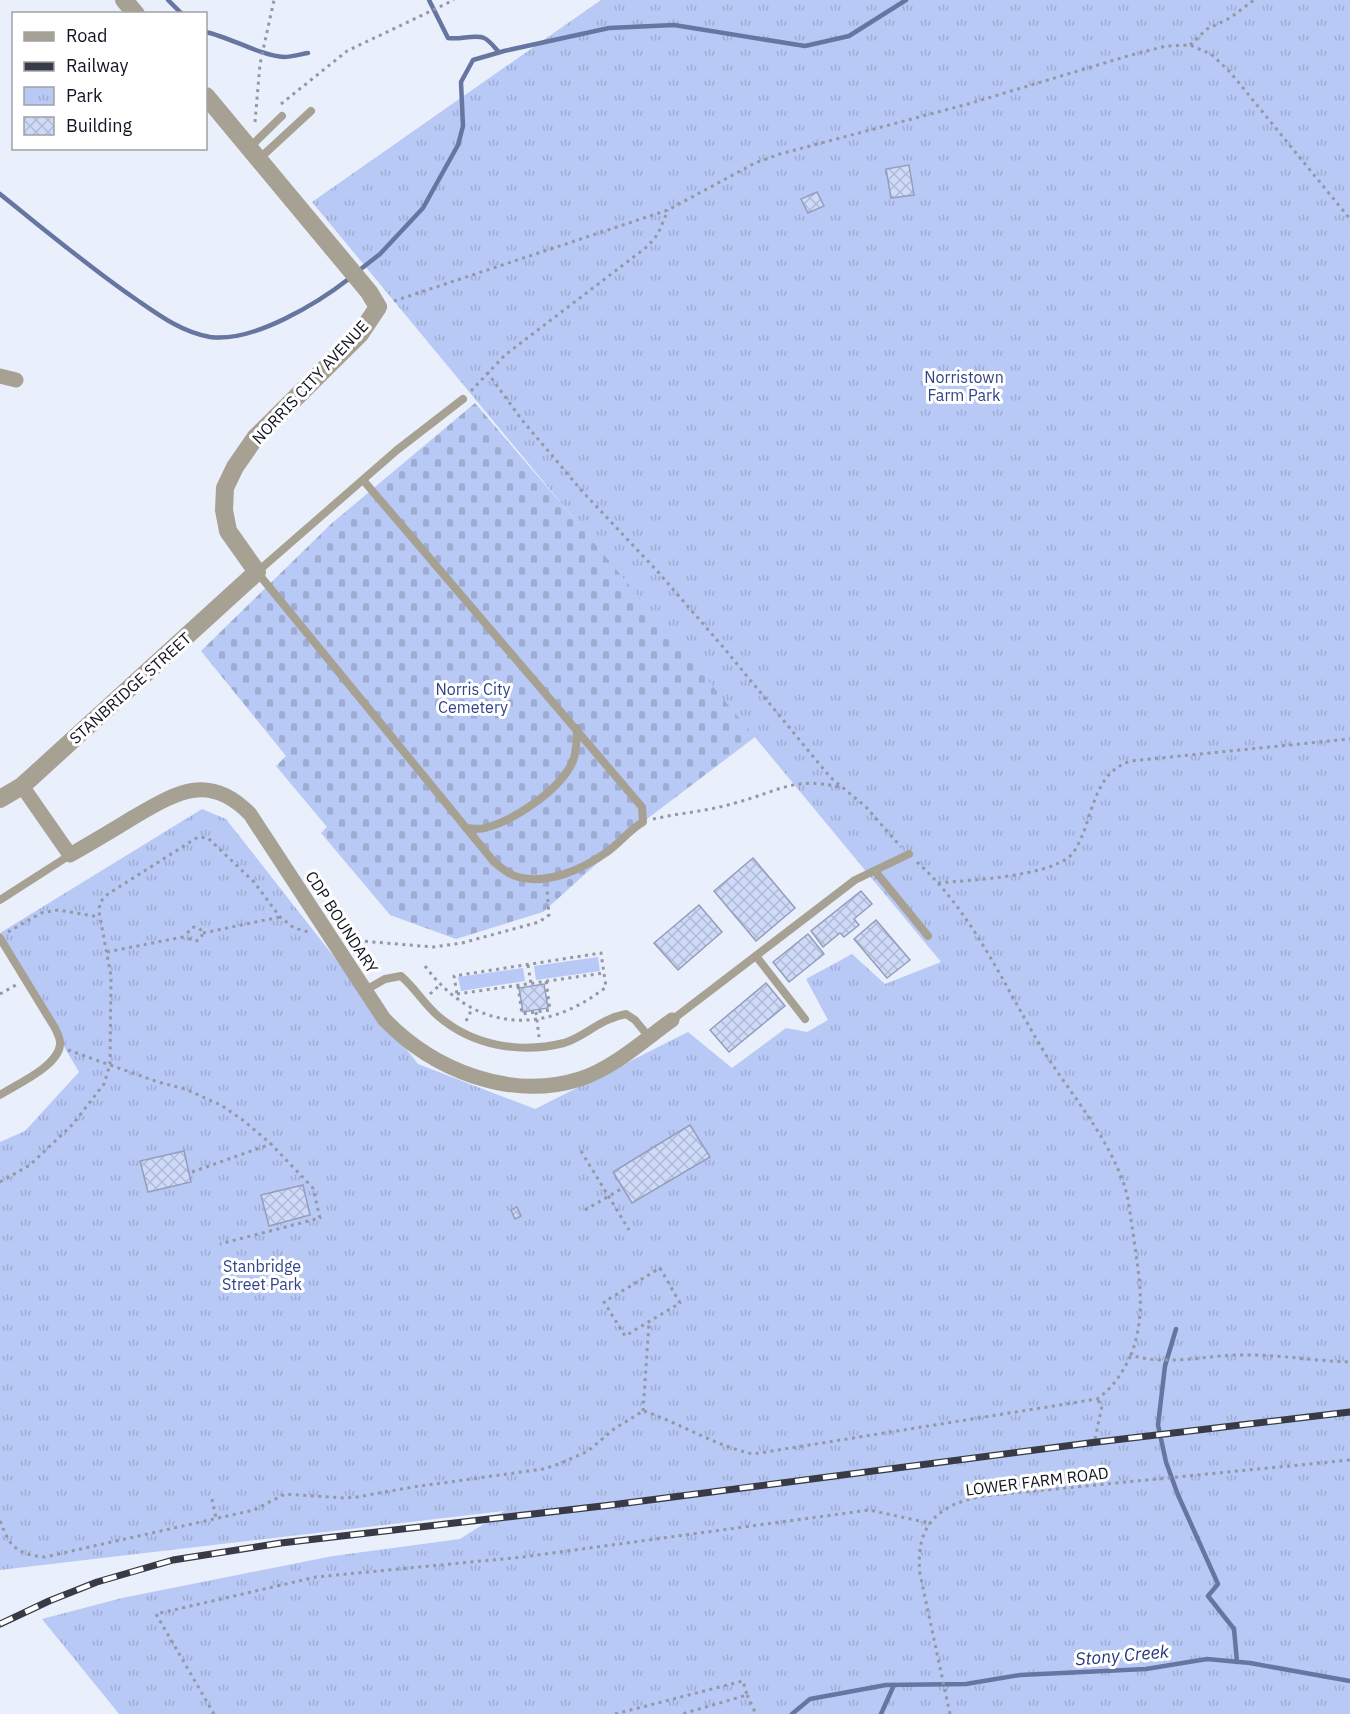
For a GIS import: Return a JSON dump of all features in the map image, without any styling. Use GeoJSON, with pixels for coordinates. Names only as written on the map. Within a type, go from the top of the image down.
{"type":"FeatureCollection","features":[{"type":"Feature","properties":{"kind":"street"},"geometry":{"type":"LineString","coordinates":[[124,0],[134,12]]}},
{"type":"Feature","properties":{"kind":"street"},"geometry":{"type":"LineString","coordinates":[[207,97],[373,299]]}},
{"type":"Feature","properties":{"kind":"street","name":"NORRIS CITY AVENUE"},"geometry":{"type":"LineString","coordinates":[[257,572],[228,531],[224,510],[225,488],[235,467],[255,438],[360,334],[373,299]]}},
{"type":"Feature","properties":{"kind":"street"},"geometry":{"type":"LineString","coordinates":[[0,376],[15,380]]}},
{"type":"Feature","properties":{"kind":"street","name":"STANBRIDGE STREET"},"geometry":{"type":"LineString","coordinates":[[0,800],[22,786],[257,572]]}},
{"type":"Feature","properties":{"kind":"street"},"geometry":{"type":"LineString","coordinates":[[22,786],[70,855]]}},
{"type":"Feature","properties":{"kind":"street","name":"CDP BOUNDARY"},"geometry":{"type":"LineString","coordinates":[[70,855],[176,794],[201,789],[229,797],[250,814],[384,1019],[412,1045],[450,1068],[494,1083],[536,1086],[580,1079],[610,1065],[672,1020]]}},
{"type":"Feature","properties":{"kind":"lane"},"geometry":{"type":"LineString","coordinates":[[248,148],[311,111]]}},
{"type":"Feature","properties":{"kind":"lane"},"geometry":{"type":"LineString","coordinates":[[248,148],[282,116]]}},
{"type":"Feature","properties":{"kind":"lane"},"geometry":{"type":"LineString","coordinates":[[363,480],[577,728],[642,807],[642,822],[608,852],[566,873],[547,878],[517,877],[494,862],[257,572],[397,450],[463,399]]}},
{"type":"Feature","properties":{"kind":"lane"},"geometry":{"type":"LineString","coordinates":[[466,828],[483,829],[520,812],[556,785],[566,774],[573,759],[577,744],[577,728]]}},
{"type":"Feature","properties":{"kind":"lane"},"geometry":{"type":"LineString","coordinates":[[672,1020],[855,880],[909,854]]}},
{"type":"Feature","properties":{"kind":"lane"},"geometry":{"type":"LineString","coordinates":[[0,900],[70,855]]}},
{"type":"Feature","properties":{"kind":"lane"},"geometry":{"type":"LineString","coordinates":[[875,872],[928,936]]}},
{"type":"Feature","properties":{"kind":"lane"},"geometry":{"type":"LineString","coordinates":[[0,937],[55,1028],[61,1042],[52,1062],[0,1095]]}},
{"type":"Feature","properties":{"kind":"lane"},"geometry":{"type":"LineString","coordinates":[[756,956],[805,1019]]}},
{"type":"Feature","properties":{"kind":"lane"},"geometry":{"type":"LineString","coordinates":[[364,991],[385,979],[401,976],[411,984],[437,1016],[468,1036],[502,1047],[540,1047],[566,1042],[610,1017],[626,1014],[635,1020],[649,1037]]}},
{"type":"Feature","properties":{"kind":"path"},"geometry":{"type":"LineString","coordinates":[[248,148],[255,122],[260,64],[274,0]]}},
{"type":"Feature","properties":{"kind":"path"},"geometry":{"type":"LineString","coordinates":[[273,110],[346,51],[454,0]]}},
{"type":"Feature","properties":{"kind":"path"},"geometry":{"type":"LineString","coordinates":[[1190,45],[1206,29],[1230,18],[1254,0]]}},
{"type":"Feature","properties":{"kind":"path"},"geometry":{"type":"LineString","coordinates":[[373,299],[668,210],[755,163],[804,146],[968,104],[1157,48],[1180,44],[1200,47],[1230,72],[1350,219]]}},
{"type":"Feature","properties":{"kind":"path"},"geometry":{"type":"LineString","coordinates":[[255,122],[264,116]]}},
{"type":"Feature","properties":{"kind":"path"},"geometry":{"type":"LineString","coordinates":[[463,399],[504,355],[648,246],[658,234],[668,210]]}},
{"type":"Feature","properties":{"kind":"path"},"geometry":{"type":"LineString","coordinates":[[939,883],[1029,872],[1063,861],[1071,856],[1107,775],[1120,764],[1350,739]]}},
{"type":"Feature","properties":{"kind":"path"},"geometry":{"type":"LineString","coordinates":[[642,822],[734,804],[800,783],[819,782],[842,788]]}},
{"type":"Feature","properties":{"kind":"path"},"geometry":{"type":"LineString","coordinates":[[0,1182],[30,1165],[73,1124],[104,1084],[110,1065],[111,986],[107,952],[99,917],[100,902],[108,894],[198,837],[208,838],[254,882],[280,917],[294,928],[313,935]]}},
{"type":"Feature","properties":{"kind":"path"},"geometry":{"type":"LineString","coordinates":[[344,939],[433,947],[462,943],[539,922],[549,915],[547,878]]}},
{"type":"Feature","properties":{"kind":"path"},"geometry":{"type":"LineString","coordinates":[[0,937],[41,913],[58,910],[99,917]]}},
{"type":"Feature","properties":{"kind":"path"},"geometry":{"type":"LineString","coordinates":[[203,933],[280,917]]}},
{"type":"Feature","properties":{"kind":"path"},"geometry":{"type":"LineString","coordinates":[[188,936],[194,927],[199,927],[203,933]]}},
{"type":"Feature","properties":{"kind":"path"},"geometry":{"type":"LineString","coordinates":[[188,936],[191,940],[196,941],[201,939],[203,933]]}},
{"type":"Feature","properties":{"kind":"path"},"geometry":{"type":"LineString","coordinates":[[107,952],[188,936]]}},
{"type":"Feature","properties":{"kind":"path"},"geometry":{"type":"LineString","coordinates":[[425,966],[437,982],[458,1000],[484,1015],[515,1021],[537,1019],[567,1011],[593,998],[606,987],[601,953],[454,976],[458,1000]]}},
{"type":"Feature","properties":{"kind":"path"},"geometry":{"type":"LineString","coordinates":[[528,964],[531,984]]}},
{"type":"Feature","properties":{"kind":"path"},"geometry":{"type":"LineString","coordinates":[[457,994],[604,974]]}},
{"type":"Feature","properties":{"kind":"path"},"geometry":{"type":"LineString","coordinates":[[0,994],[25,980]]}},
{"type":"Feature","properties":{"kind":"path"},"geometry":{"type":"LineString","coordinates":[[518,986],[522,1014],[550,1010],[546,981]]}},
{"type":"Feature","properties":{"kind":"path"},"geometry":{"type":"LineString","coordinates":[[536,1012],[540,1047]]}},
{"type":"Feature","properties":{"kind":"path"},"geometry":{"type":"LineString","coordinates":[[60,1047],[158,1082],[185,1089],[220,1106],[271,1144],[313,1188],[320,1218],[220,1244]]}},
{"type":"Feature","properties":{"kind":"path"},"geometry":{"type":"LineString","coordinates":[[192,1172],[271,1144]]}},
{"type":"Feature","properties":{"kind":"path"},"geometry":{"type":"LineString","coordinates":[[581,1151],[629,1230]]}},
{"type":"Feature","properties":{"kind":"path"},"geometry":{"type":"LineString","coordinates":[[585,1210],[621,1189]]}},
{"type":"Feature","properties":{"kind":"path"},"geometry":{"type":"LineString","coordinates":[[660,1268],[680,1303],[649,1323],[625,1336],[604,1302],[630,1283],[660,1268]]}},
{"type":"Feature","properties":{"kind":"path"},"geometry":{"type":"LineString","coordinates":[[643,1411],[649,1323]]}},
{"type":"Feature","properties":{"kind":"path"},"geometry":{"type":"LineString","coordinates":[[643,1411],[672,1421],[738,1451],[753,1454],[1097,1399],[1118,1378],[1131,1354]]}},
{"type":"Feature","properties":{"kind":"path"},"geometry":{"type":"LineString","coordinates":[[1095,1439],[1102,1406],[1097,1399]]}},
{"type":"Feature","properties":{"kind":"path"},"geometry":{"type":"LineString","coordinates":[[0,1521],[13,1546],[25,1554],[45,1557],[254,1510],[285,1494],[357,1497],[543,1469],[588,1451],[643,1411]]}},
{"type":"Feature","properties":{"kind":"path","name":"LOWER FARM ROAD"},"geometry":{"type":"LineString","coordinates":[[929,1523],[946,1508],[958,1502],[984,1496],[1350,1460]]}},
{"type":"Feature","properties":{"kind":"path"},"geometry":{"type":"LineString","coordinates":[[212,1499],[216,1518]]}},
{"type":"Feature","properties":{"kind":"path"},"geometry":{"type":"LineString","coordinates":[[214,1714],[156,1614],[316,1577],[523,1557],[869,1510],[929,1523],[920,1546],[918,1560],[950,1714]]}},
{"type":"Feature","properties":{"kind":"path"},"geometry":{"type":"LineString","coordinates":[[615,1714],[743,1681],[756,1714]]}},
{"type":"Feature","properties":{"kind":"path"},"geometry":{"type":"LineString","coordinates":[[682,1714],[747,1695]]}},
{"type":"Feature","properties":{"kind":"green space","name":"Norristown Farm Park"},"geometry":{"type":"Polygon","coordinates":[[[601,0],[1350,0],[1350,1714],[119,1714],[42,1619],[122,1598],[333,1556],[460,1539],[504,1511],[0,1570],[0,1142],[25,1131],[79,1072],[0,939],[0,933],[202,809],[226,819],[418,1064],[535,1109],[688,1032],[732,1068],[786,1028],[807,1032],[828,1020],[806,979],[852,954],[885,984],[941,962],[312,202],[601,0]]]}},
{"type":"Feature","properties":{"kind":"green space","name":"Norris City Cemetery"},"geometry":{"type":"Polygon","coordinates":[[[475,403],[759,734],[643,822],[543,912],[456,939],[390,915],[321,833],[327,827],[276,766],[286,756],[201,651],[331,524],[475,403]]]}},
{"type":"Feature","properties":{"kind":"green space"},"geometry":{"type":"Polygon","coordinates":[[[598,957],[600,971],[536,980],[534,966],[598,957]]]}},
{"type":"Feature","properties":{"kind":"green space"},"geometry":{"type":"Polygon","coordinates":[[[523,968],[525,981],[461,991],[458,977],[523,968]]]}},
{"type":"Feature","properties":{"kind":"building"},"geometry":{"type":"Polygon","coordinates":[[[909,165],[914,195],[891,198],[886,169],[909,165]]]}},
{"type":"Feature","properties":{"kind":"building"},"geometry":{"type":"Polygon","coordinates":[[[817,192],[824,206],[808,213],[801,199],[817,192]]]}},
{"type":"Feature","properties":{"kind":"building"},"geometry":{"type":"Polygon","coordinates":[[[753,858],[795,908],[756,941],[714,891],[753,858]]]}},
{"type":"Feature","properties":{"kind":"building"},"geometry":{"type":"Polygon","coordinates":[[[861,891],[872,904],[854,919],[859,925],[844,937],[840,933],[823,947],[811,931],[861,891]]]}},
{"type":"Feature","properties":{"kind":"building"},"geometry":{"type":"Polygon","coordinates":[[[699,905],[722,932],[678,970],[654,943],[699,905]]]}},
{"type":"Feature","properties":{"kind":"building"},"geometry":{"type":"Polygon","coordinates":[[[876,920],[910,960],[887,978],[854,939],[876,920]]]}},
{"type":"Feature","properties":{"kind":"building"},"geometry":{"type":"Polygon","coordinates":[[[808,934],[824,954],[789,982],[773,962],[808,934]]]}},
{"type":"Feature","properties":{"kind":"building"},"geometry":{"type":"Polygon","coordinates":[[[766,983],[785,1006],[729,1052],[710,1030],[766,983]]]}},
{"type":"Feature","properties":{"kind":"building"},"geometry":{"type":"Polygon","coordinates":[[[544,984],[548,1008],[523,1012],[519,988],[544,984]]]}},
{"type":"Feature","properties":{"kind":"building"},"geometry":{"type":"Polygon","coordinates":[[[690,1125],[710,1157],[632,1203],[613,1172],[690,1125]]]}},
{"type":"Feature","properties":{"kind":"building"},"geometry":{"type":"Polygon","coordinates":[[[184,1151],[191,1182],[148,1192],[140,1161],[184,1151]]]}},
{"type":"Feature","properties":{"kind":"building"},"geometry":{"type":"Polygon","coordinates":[[[303,1185],[310,1215],[269,1226],[261,1195],[303,1185]]]}},
{"type":"Feature","properties":{"kind":"building"},"geometry":{"type":"Polygon","coordinates":[[[517,1207],[521,1216],[515,1219],[511,1210],[517,1207]]]}},
{"type":"Feature","properties":{"kind":"waterway"},"geometry":{"type":"LineString","coordinates":[[168,0],[180,12]]}},
{"type":"Feature","properties":{"kind":"waterway"},"geometry":{"type":"LineString","coordinates":[[429,0],[448,38],[484,38],[499,52]]}},
{"type":"Feature","properties":{"kind":"waterway"},"geometry":{"type":"LineString","coordinates":[[357,272],[380,254],[423,208],[458,145],[463,126],[461,82],[473,60],[609,28],[674,25],[805,46],[849,36],[906,0]]}},
{"type":"Feature","properties":{"kind":"waterway"},"geometry":{"type":"LineString","coordinates":[[207,32],[275,56],[287,57],[308,53]]}},
{"type":"Feature","properties":{"kind":"waterway"},"geometry":{"type":"LineString","coordinates":[[0,194],[119,288],[172,323],[200,335],[227,337],[265,328],[321,299],[350,278]]}},
{"type":"Feature","properties":{"kind":"waterway"},"geometry":{"type":"LineString","coordinates":[[1176,1329],[1165,1366],[1158,1425],[1166,1462],[1178,1495],[1218,1584],[1208,1596],[1234,1629],[1237,1662]]}},
{"type":"Feature","properties":{"kind":"waterway","name":"Stony Creek"},"geometry":{"type":"LineString","coordinates":[[792,1714],[810,1699],[886,1685],[966,1684],[1020,1675],[1146,1669],[1207,1659],[1250,1663],[1350,1681]]}},
{"type":"Feature","properties":{"kind":"waterway","name":"Stony Creek"},"geometry":{"type":"LineString","coordinates":[[881,1714],[894,1685]]}},
{"type":"Feature","properties":{"kind":"railway"},"geometry":{"type":"LineString","coordinates":[[0,1624],[97,1582],[173,1560],[281,1543],[611,1505],[1089,1443],[1350,1412]]}},
{"type":"Feature","properties":{"kind":"park label","name":"Stanbridge Street Park"},"geometry":{"type":"Point","coordinates":[262,1275]}}]}
